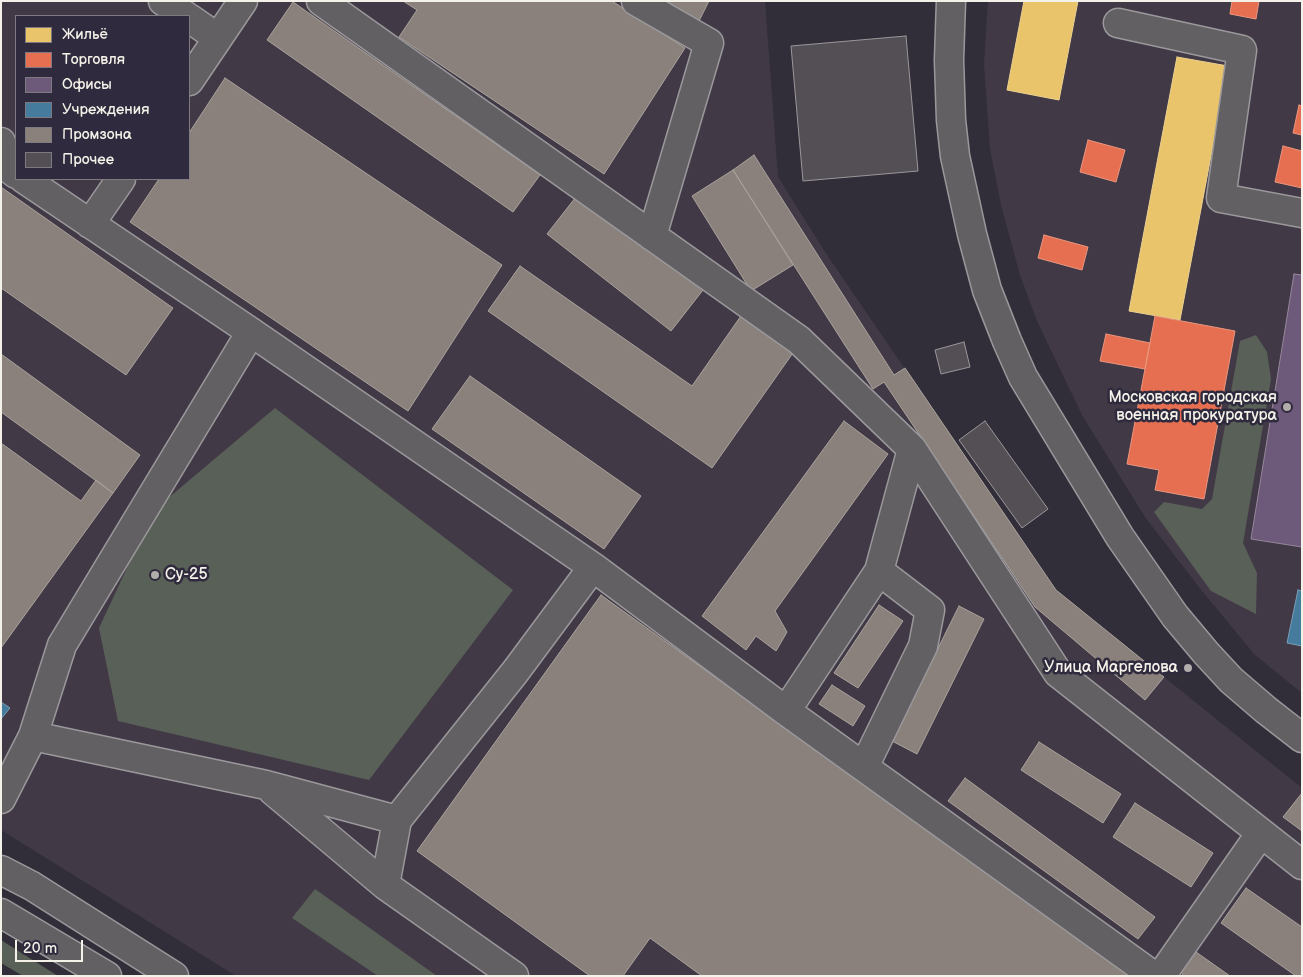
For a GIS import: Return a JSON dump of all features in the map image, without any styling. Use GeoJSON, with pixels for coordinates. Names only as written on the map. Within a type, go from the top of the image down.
{"type":"FeatureCollection","features":[{"type":"Feature","properties":{"kind":"street"},"geometry":{"type":"LineString","coordinates":[[163,1],[184,15]]}},
{"type":"Feature","properties":{"kind":"street"},"geometry":{"type":"LineString","coordinates":[[190,80],[243,1]]}},
{"type":"Feature","properties":{"kind":"street"},"geometry":{"type":"LineString","coordinates":[[320,1],[799,340],[912,449],[1058,673],[1302,865]]}},
{"type":"Feature","properties":{"kind":"street"},"geometry":{"type":"LineString","coordinates":[[636,1],[708,43],[652,236]]}},
{"type":"Feature","properties":{"kind":"street"},"geometry":{"type":"LineString","coordinates":[[952,1],[948,60],[955,156],[972,234],[987,290],[1023,377],[1120,537],[1175,616],[1231,680],[1302,738]]}},
{"type":"Feature","properties":{"kind":"street"},"geometry":{"type":"LineString","coordinates":[[190,19],[218,38]]}},
{"type":"Feature","properties":{"kind":"street"},"geometry":{"type":"LineString","coordinates":[[1118,23],[1242,50],[1221,198],[1302,213]]}},
{"type":"Feature","properties":{"kind":"street"},"geometry":{"type":"LineString","coordinates":[[1,142],[11,170],[15,173]]}},
{"type":"Feature","properties":{"kind":"street"},"geometry":{"type":"LineString","coordinates":[[25,180],[593,567],[786,711],[1154,976]]}},
{"type":"Feature","properties":{"kind":"street"},"geometry":{"type":"LineString","coordinates":[[90,224],[120,180]]}},
{"type":"Feature","properties":{"kind":"street"},"geometry":{"type":"LineString","coordinates":[[1,800],[33,736],[62,645],[251,332]]}},
{"type":"Feature","properties":{"kind":"street"},"geometry":{"type":"LineString","coordinates":[[786,711],[879,571],[912,449]]}},
{"type":"Feature","properties":{"kind":"street"},"geometry":{"type":"LineString","coordinates":[[385,885],[398,820],[515,672],[593,567]]}},
{"type":"Feature","properties":{"kind":"street"},"geometry":{"type":"LineString","coordinates":[[864,767],[923,646],[930,610],[879,571]]}},
{"type":"Feature","properties":{"kind":"street"},"geometry":{"type":"LineString","coordinates":[[33,736],[266,785],[398,820]]}},
{"type":"Feature","properties":{"kind":"street"},"geometry":{"type":"LineString","coordinates":[[266,785],[385,885],[514,976]]}},
{"type":"Feature","properties":{"kind":"street"},"geometry":{"type":"LineString","coordinates":[[1161,976],[1261,833]]}},
{"type":"Feature","properties":{"kind":"street"},"geometry":{"type":"LineString","coordinates":[[1,870],[32,886],[174,976]]}},
{"type":"Feature","properties":{"kind":"street"},"geometry":{"type":"LineString","coordinates":[[1,913],[107,976]]}},
{"type":"Feature","properties":{"kind":"shaded area"},"geometry":{"type":"Polygon","coordinates":[[[1,1],[765,1],[778,177],[825,252],[1056,590],[1302,788],[1302,976],[236,976],[1,830],[1,1]]]}},
{"type":"Feature","properties":{"kind":"shaded area"},"geometry":{"type":"Polygon","coordinates":[[[988,1],[1302,1],[1302,693],[1255,655],[1202,591],[1145,517],[1082,415],[1037,321],[1020,275],[1001,205],[990,149],[984,63],[988,1]]]}},
{"type":"Feature","properties":{"kind":"shaded area"},"geometry":{"type":"Polygon","coordinates":[[[1256,335],[1267,352],[1271,379],[1243,543],[1257,573],[1256,614],[1211,591],[1154,512],[1164,502],[1202,509],[1212,499],[1240,341],[1256,335]]]}},
{"type":"Feature","properties":{"kind":"shaded area"},"geometry":{"type":"Polygon","coordinates":[[[275,408],[513,590],[369,780],[118,721],[99,628],[154,510],[275,408]]]}},
{"type":"Feature","properties":{"kind":"shaded area"},"geometry":{"type":"Polygon","coordinates":[[[315,889],[437,976],[378,976],[292,918],[315,889]]]}},
{"type":"Feature","properties":{"kind":"shaded area"},"geometry":{"type":"Polygon","coordinates":[[[1,940],[58,976],[23,976],[1,963],[1,940]]]}},
{"type":"Feature","properties":{"kind":"building: Жильё"},"geometry":{"type":"Polygon","coordinates":[[[1024,1],[1078,1],[1059,100],[1007,90],[1024,1]]]}},
{"type":"Feature","properties":{"kind":"building: Жильё"},"geometry":{"type":"Polygon","coordinates":[[[1177,57],[1228,66],[1180,320],[1129,311],[1177,57]]]}},
{"type":"Feature","properties":{"kind":"building: Торговля"},"geometry":{"type":"Polygon","coordinates":[[[1232,1],[1259,1],[1256,19],[1230,14],[1232,1]]]}},
{"type":"Feature","properties":{"kind":"building: Торговля"},"geometry":{"type":"Polygon","coordinates":[[[1299,105],[1302,106],[1302,135],[1293,133],[1299,105]]]}},
{"type":"Feature","properties":{"kind":"building: Торговля"},"geometry":{"type":"Polygon","coordinates":[[[1088,140],[1125,150],[1116,182],[1080,172],[1088,140]]]}},
{"type":"Feature","properties":{"kind":"building: Торговля"},"geometry":{"type":"Polygon","coordinates":[[[1283,146],[1302,151],[1302,188],[1275,182],[1283,146]]]}},
{"type":"Feature","properties":{"kind":"building: Торговля"},"geometry":{"type":"Polygon","coordinates":[[[1044,235],[1088,247],[1082,270],[1038,258],[1044,235]]]}},
{"type":"Feature","properties":{"kind":"building: Торговля"},"geometry":{"type":"Polygon","coordinates":[[[1155,316],[1235,331],[1204,499],[1155,490],[1159,470],[1127,464],[1155,316]]]}},
{"type":"Feature","properties":{"kind":"building: Торговля"},"geometry":{"type":"Polygon","coordinates":[[[1106,334],[1150,343],[1145,369],[1100,361],[1106,334]]]}},
{"type":"Feature","properties":{"kind":"building: Офисы","name":"Московская городская военная прокуратура"},"geometry":{"type":"Polygon","coordinates":[[[1294,274],[1302,275],[1302,547],[1251,539],[1294,274]]]}},
{"type":"Feature","properties":{"kind":"building: Учреждения"},"geometry":{"type":"Polygon","coordinates":[[[1298,590],[1302,591],[1302,646],[1287,643],[1298,590]]]}},
{"type":"Feature","properties":{"kind":"building: Учреждения"},"geometry":{"type":"Polygon","coordinates":[[[1,702],[10,708],[1,719],[1,702]]]}},
{"type":"Feature","properties":{"kind":"building: Промзона"},"geometry":{"type":"Polygon","coordinates":[[[403,1],[612,1],[685,48],[604,174],[399,37],[417,10],[403,1]]]}},
{"type":"Feature","properties":{"kind":"building: Промзона"},"geometry":{"type":"Polygon","coordinates":[[[649,1],[709,1],[697,25],[649,1]]]}},
{"type":"Feature","properties":{"kind":"building: Промзона"},"geometry":{"type":"Polygon","coordinates":[[[293,2],[540,175],[513,212],[267,40],[293,2]]]}},
{"type":"Feature","properties":{"kind":"building: Промзона"},"geometry":{"type":"Polygon","coordinates":[[[225,78],[502,265],[408,411],[130,222],[158,180],[190,180],[190,131],[225,78]]]}},
{"type":"Feature","properties":{"kind":"building: Промзона"},"geometry":{"type":"Polygon","coordinates":[[[754,155],[894,375],[905,368],[1056,590],[1164,677],[1145,700],[1035,607],[884,382],[873,389],[733,170],[754,155]]]}},
{"type":"Feature","properties":{"kind":"building: Промзона"},"geometry":{"type":"Polygon","coordinates":[[[733,170],[793,265],[751,291],[692,196],[733,170]]]}},
{"type":"Feature","properties":{"kind":"building: Промзона"},"geometry":{"type":"Polygon","coordinates":[[[1,187],[173,308],[126,375],[1,288],[1,187]]]}},
{"type":"Feature","properties":{"kind":"building: Промзона"},"geometry":{"type":"Polygon","coordinates":[[[579,193],[703,290],[671,331],[547,234],[579,193]]]}},
{"type":"Feature","properties":{"kind":"building: Промзона"},"geometry":{"type":"Polygon","coordinates":[[[520,266],[692,386],[743,313],[795,350],[712,468],[488,311],[520,266]]]}},
{"type":"Feature","properties":{"kind":"building: Промзона"},"geometry":{"type":"Polygon","coordinates":[[[1,354],[140,455],[113,493],[1,412],[1,354]]]}},
{"type":"Feature","properties":{"kind":"building: Промзона"},"geometry":{"type":"Polygon","coordinates":[[[470,376],[641,496],[604,549],[432,429],[470,376]]]}},
{"type":"Feature","properties":{"kind":"building: Промзона"},"geometry":{"type":"Polygon","coordinates":[[[844,421],[888,454],[775,611],[787,632],[776,651],[756,636],[746,650],[702,616],[844,421]]]}},
{"type":"Feature","properties":{"kind":"building: Промзона"},"geometry":{"type":"Polygon","coordinates":[[[1,443],[81,501],[96,480],[113,493],[1,648],[1,443]]]}},
{"type":"Feature","properties":{"kind":"building: Промзона"},"geometry":{"type":"Polygon","coordinates":[[[601,595],[1130,976],[702,976],[650,938],[623,976],[590,976],[417,851],[601,595]]]}},
{"type":"Feature","properties":{"kind":"building: Промзона"},"geometry":{"type":"Polygon","coordinates":[[[879,605],[903,621],[858,688],[834,673],[879,605]]]}},
{"type":"Feature","properties":{"kind":"building: Промзона"},"geometry":{"type":"Polygon","coordinates":[[[959,606],[984,619],[917,754],[892,741],[959,606]]]}},
{"type":"Feature","properties":{"kind":"building: Промзона"},"geometry":{"type":"Polygon","coordinates":[[[832,685],[865,706],[853,726],[819,704],[832,685]]]}},
{"type":"Feature","properties":{"kind":"building: Промзона"},"geometry":{"type":"Polygon","coordinates":[[[1039,742],[1121,794],[1103,823],[1021,770],[1039,742]]]}},
{"type":"Feature","properties":{"kind":"building: Промзона"},"geometry":{"type":"Polygon","coordinates":[[[965,778],[1155,917],[1138,939],[948,801],[965,778]]]}},
{"type":"Feature","properties":{"kind":"building: Промзона"},"geometry":{"type":"Polygon","coordinates":[[[1302,793],[1302,831],[1283,817],[1302,793]]]}},
{"type":"Feature","properties":{"kind":"building: Промзона"},"geometry":{"type":"Polygon","coordinates":[[[1135,803],[1213,853],[1191,887],[1113,837],[1135,803]]]}},
{"type":"Feature","properties":{"kind":"building: Промзона"},"geometry":{"type":"Polygon","coordinates":[[[1246,888],[1302,927],[1302,976],[1296,976],[1221,923],[1246,888]]]}},
{"type":"Feature","properties":{"kind":"building: Промзона"},"geometry":{"type":"Polygon","coordinates":[[[1196,952],[1230,976],[1184,976],[1181,973],[1196,952]]]}},
{"type":"Feature","properties":{"kind":"building: Прочее"},"geometry":{"type":"Polygon","coordinates":[[[906,36],[918,171],[803,181],[791,46],[906,36]]]}},
{"type":"Feature","properties":{"kind":"building: Прочее"},"geometry":{"type":"Polygon","coordinates":[[[964,342],[970,367],[941,374],[935,350],[964,342]]]}},
{"type":"Feature","properties":{"kind":"building: Прочее"},"geometry":{"type":"Polygon","coordinates":[[[985,421],[1048,509],[1022,528],[959,440],[985,421]]]}},
{"type":"Feature","properties":{"kind":"place","name":"Московская городская военная прокуратура"},"geometry":{"type":"Point","coordinates":[1287,407]}},
{"type":"Feature","properties":{"kind":"place","name":"Су-25"},"geometry":{"type":"Point","coordinates":[155,575]}},
{"type":"Feature","properties":{"kind":"place","name":"Улица Маргелова"},"geometry":{"type":"Point","coordinates":[1188,668]}}]}
